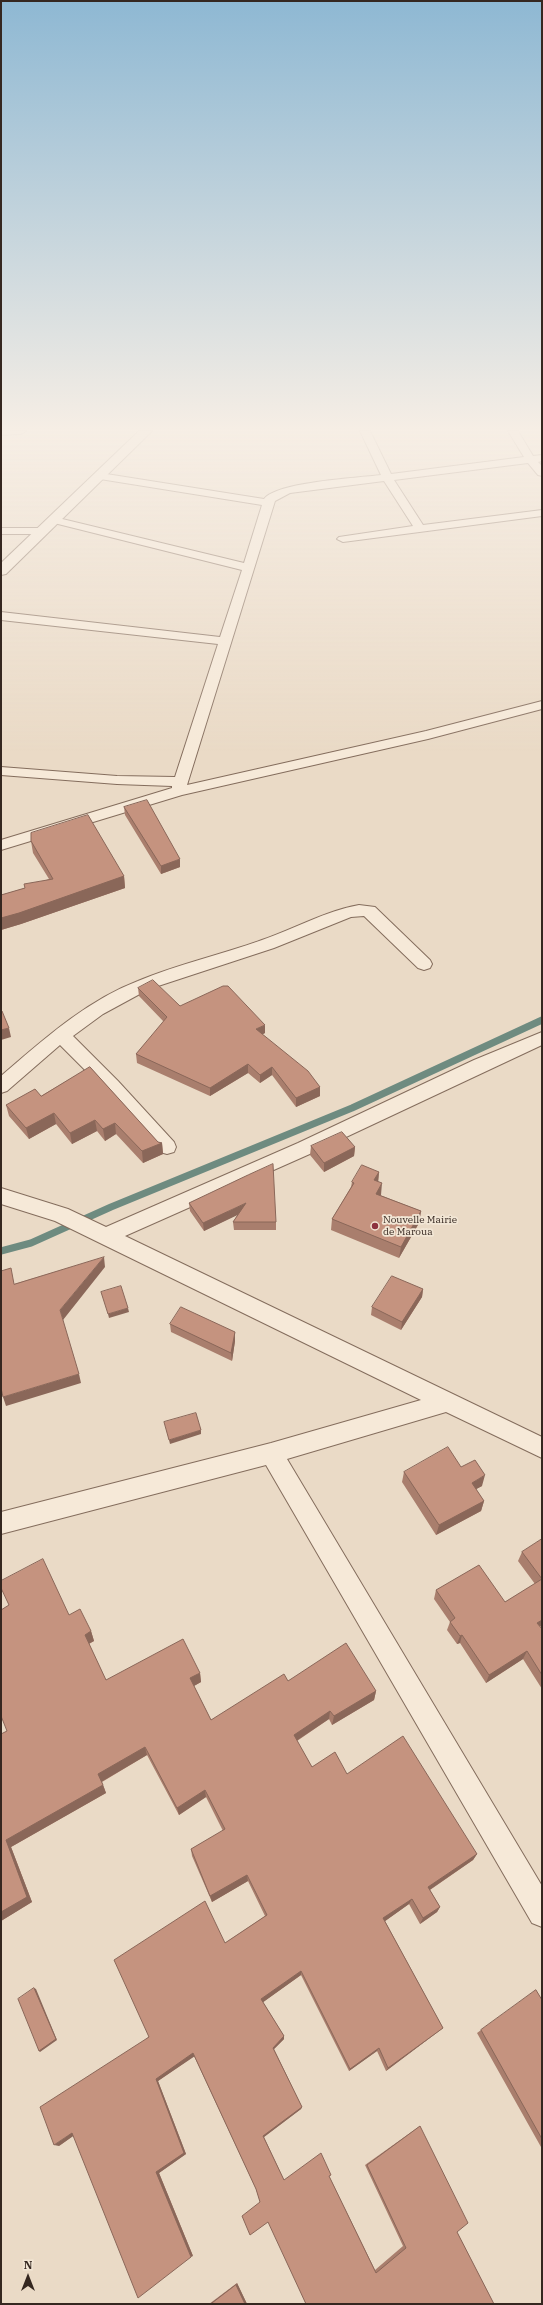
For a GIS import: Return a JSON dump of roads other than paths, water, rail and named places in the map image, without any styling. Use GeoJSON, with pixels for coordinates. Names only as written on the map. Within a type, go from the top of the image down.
{"type":"FeatureCollection","features":[{"type":"Feature","properties":{"kind":"street"},"geometry":{"type":"LineString","coordinates":[[1,571],[34,539]]}},
{"type":"Feature","properties":{"kind":"street"},"geometry":{"type":"LineString","coordinates":[[129,539],[249,568]]}},
{"type":"Feature","properties":{"kind":"street"},"geometry":{"type":"LineString","coordinates":[[179,787],[258,539]]}},
{"type":"Feature","properties":{"kind":"street"},"geometry":{"type":"LineString","coordinates":[[1,616],[225,641]]}},
{"type":"Feature","properties":{"kind":"street"},"geometry":{"type":"LineString","coordinates":[[1,845],[179,787],[428,735],[542,705]]}},
{"type":"Feature","properties":{"kind":"street"},"geometry":{"type":"LineString","coordinates":[[1,770],[179,787]]}},
{"type":"Feature","properties":{"kind":"street"},"geometry":{"type":"LineString","coordinates":[[1,1086],[61,1035],[97,1010],[143,985],[268,944],[348,912],[359,910],[369,911],[424,964]]}},
{"type":"Feature","properties":{"kind":"street"},"geometry":{"type":"LineString","coordinates":[[61,1035],[112,1086],[167,1147]]}},
{"type":"Feature","properties":{"kind":"street"},"geometry":{"type":"LineString","coordinates":[[100,1233],[304,1148],[480,1065],[542,1038]]}},
{"type":"Feature","properties":{"kind":"street"},"geometry":{"type":"LineString","coordinates":[[1,1196],[61,1216],[100,1233],[542,1448]]}},
{"type":"Feature","properties":{"kind":"street"},"geometry":{"type":"LineString","coordinates":[[1,1523],[271,1453],[445,1402]]}},
{"type":"Feature","properties":{"kind":"street"},"geometry":{"type":"LineString","coordinates":[[271,1453],[542,1913]]}},
{"type":"Feature","properties":{"kind":"waterway"},"geometry":{"type":"LineString","coordinates":[[1,1251],[31,1243],[111,1207],[352,1108],[542,1020]]}},
{"type":"Feature","properties":{"kind":"place","name":"Nouvelle Mairie de Maroua"},"geometry":{"type":"Point","coordinates":[375,1226]}}]}
